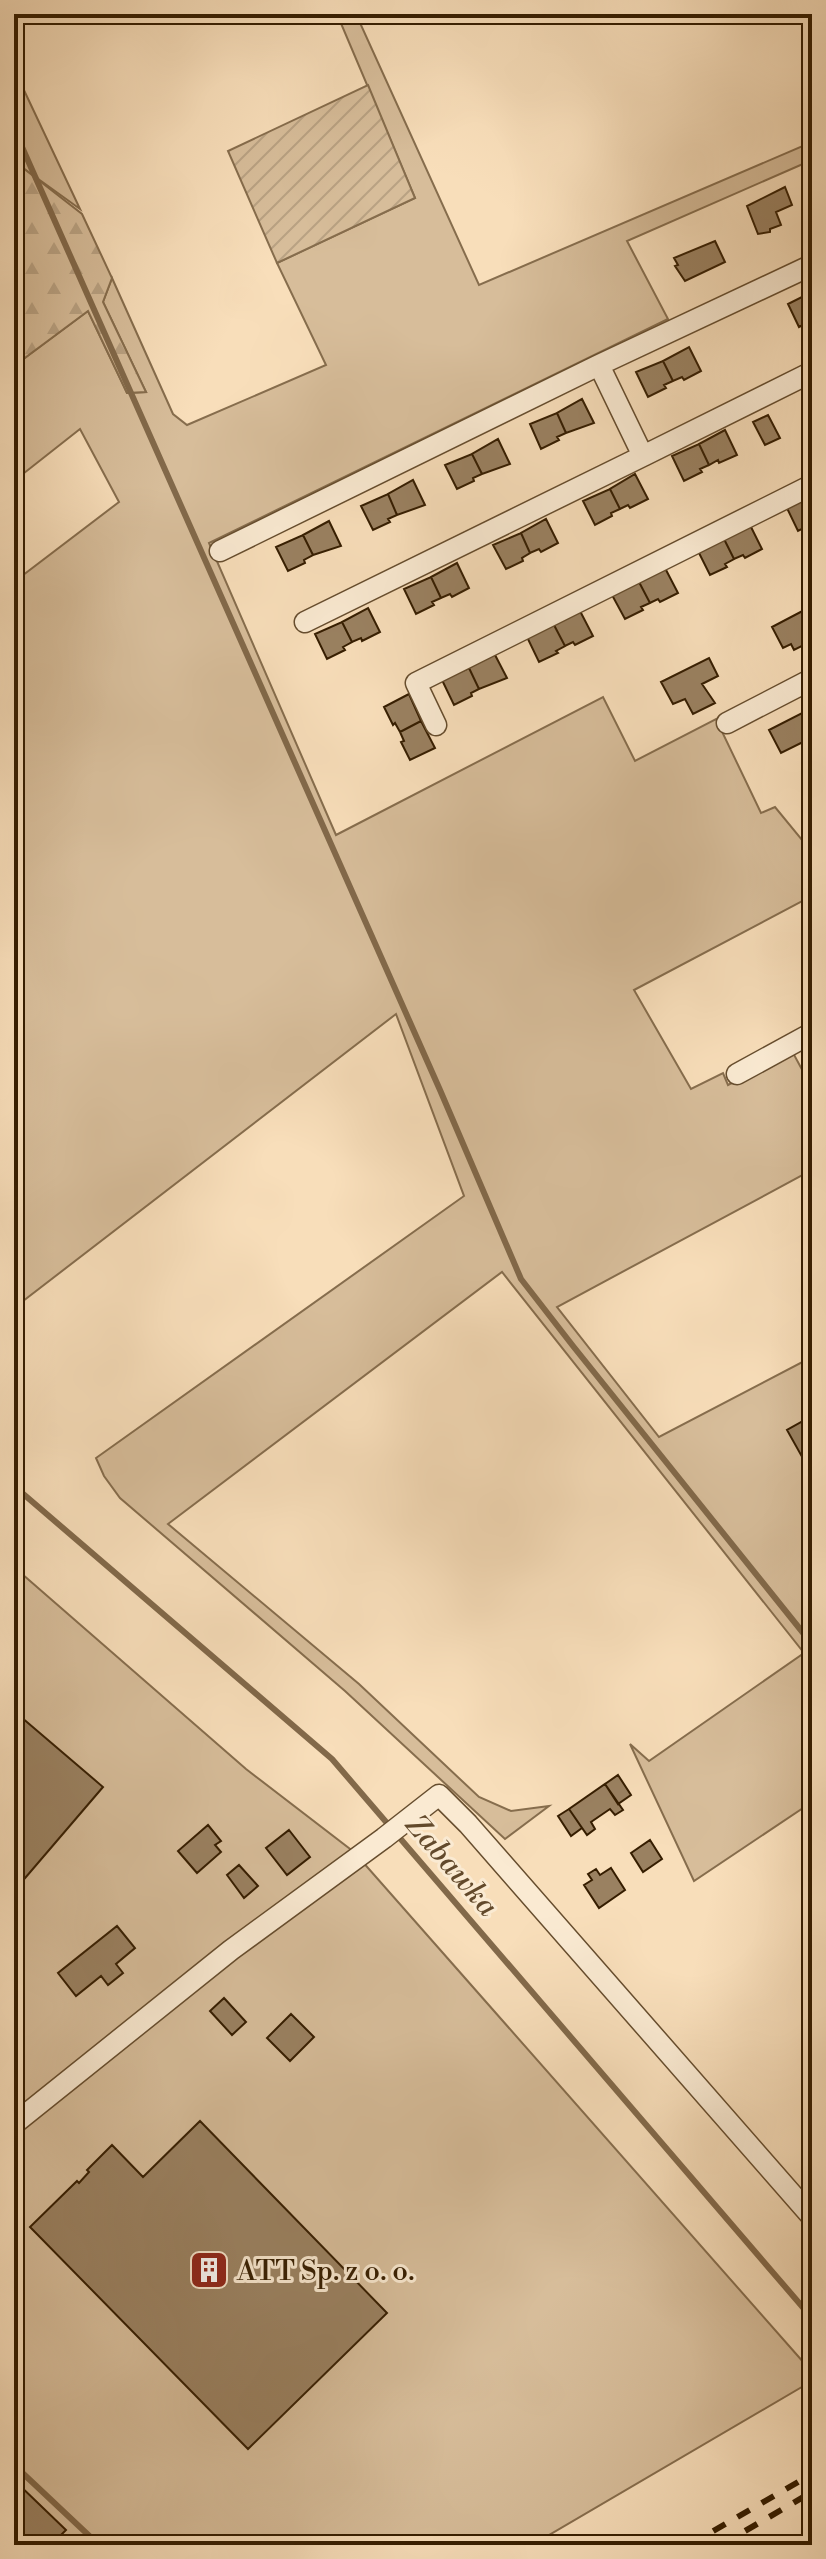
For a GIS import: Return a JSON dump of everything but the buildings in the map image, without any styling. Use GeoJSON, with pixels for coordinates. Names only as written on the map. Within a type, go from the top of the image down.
{"type":"FeatureCollection","features":[{"type":"Feature","properties":{"kind":"street"},"geometry":{"type":"LineString","coordinates":[[220,551],[599,365],[812,265]]}},
{"type":"Feature","properties":{"kind":"street"},"geometry":{"type":"LineString","coordinates":[[599,365],[643,456]]}},
{"type":"Feature","properties":{"kind":"street"},"geometry":{"type":"LineString","coordinates":[[305,622],[812,372]]}},
{"type":"Feature","properties":{"kind":"street"},"geometry":{"type":"LineString","coordinates":[[436,725],[416,683],[812,485]]}},
{"type":"Feature","properties":{"kind":"street"},"geometry":{"type":"LineString","coordinates":[[727,723],[812,679]]}},
{"type":"Feature","properties":{"kind":"street"},"geometry":{"type":"LineString","coordinates":[[737,1074],[812,1033]]}},
{"type":"Feature","properties":{"kind":"street"},"geometry":{"type":"LineString","coordinates":[[14,2124],[231,1950],[439,1795],[468,1824],[812,2217]]}},
{"type":"Feature","properties":{"kind":"green space"},"geometry":{"type":"Polygon","coordinates":[[[337,14],[356,14],[479,285],[812,142],[812,160],[627,241],[668,319],[209,543],[336,835],[603,697],[635,761],[716,719],[761,813],[775,807],[812,852],[812,896],[634,990],[691,1089],[723,1073],[728,1085],[792,1051],[812,1088],[812,1170],[557,1307],[659,1437],[812,1357],[812,1802],[694,1881],[630,1744],[649,1761],[804,1653],[502,1272],[168,1524],[359,1684],[479,1797],[511,1811],[549,1806],[505,1839],[345,1691],[120,1498],[104,1476],[96,1458],[464,1196],[396,1014],[14,1308],[14,582],[119,502],[80,429],[14,481],[14,366],[88,311],[127,393],[146,392],[103,302],[112,278],[173,414],[187,425],[326,365],[277,263],[415,198],[337,14]]]}},
{"type":"Feature","properties":{"kind":"green space"},"geometry":{"type":"Polygon","coordinates":[[[14,69],[80,209],[23,168],[14,151],[14,69]]]}},
{"type":"Feature","properties":{"kind":"green space"},"geometry":{"type":"Polygon","coordinates":[[[368,85],[415,198],[277,263],[228,151],[368,85]]]}},
{"type":"Feature","properties":{"kind":"green space"},"geometry":{"type":"Polygon","coordinates":[[[23,168],[82,214],[112,278],[103,302],[146,392],[127,393],[88,311],[14,366],[14,176],[23,168]]]}},
{"type":"Feature","properties":{"kind":"green space"},"geometry":{"type":"Polygon","coordinates":[[[14,1567],[246,1769],[354,1852],[812,2372],[812,2381],[532,2545],[14,2545],[14,1567]]]}},
{"type":"Feature","properties":{"kind":"waterway"},"geometry":{"type":"LineString","coordinates":[[14,129],[521,1279],[812,1644]]}},
{"type":"Feature","properties":{"kind":"waterway","name":"Zabawka"},"geometry":{"type":"LineString","coordinates":[[14,1486],[332,1759],[812,2318]]}},
{"type":"Feature","properties":{"kind":"waterway"},"geometry":{"type":"LineString","coordinates":[[14,2465],[99,2545]]}},
{"type":"Feature","properties":{"kind":"railway"},"geometry":{"type":"LineString","coordinates":[[689,2545],[812,2474]]}},
{"type":"Feature","properties":{"kind":"railway"},"geometry":{"type":"LineString","coordinates":[[721,2545],[812,2492]]}},
{"type":"Feature","properties":{"kind":"place","name":"ATT Sp. z o. o."},"geometry":{"type":"Point","coordinates":[209,2270]}}]}
